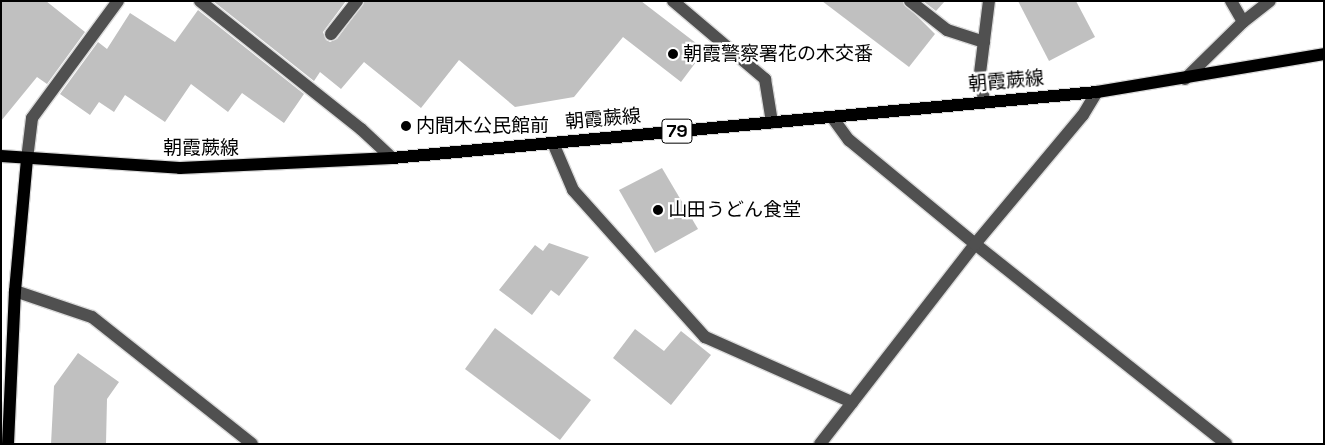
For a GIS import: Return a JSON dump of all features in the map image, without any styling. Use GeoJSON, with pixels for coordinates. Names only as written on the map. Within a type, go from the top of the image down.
{"type":"FeatureCollection","features":[{"type":"Feature","properties":{"kind":"main road","name":"朝霞蕨線"},"geometry":{"type":"LineString","coordinates":[[1,156],[180,168],[392,158],[984,101],[1097,92],[1184,79],[1324,54]]}},
{"type":"Feature","properties":{"kind":"main road"},"geometry":{"type":"LineString","coordinates":[[8,444],[15,291],[27,159]]}},
{"type":"Feature","properties":{"kind":"street"},"geometry":{"type":"LineString","coordinates":[[27,159],[32,118],[118,1]]}},
{"type":"Feature","properties":{"kind":"street"},"geometry":{"type":"LineString","coordinates":[[200,1],[361,129],[392,158]]}},
{"type":"Feature","properties":{"kind":"street"},"geometry":{"type":"LineString","coordinates":[[331,34],[357,1]]}},
{"type":"Feature","properties":{"kind":"street"},"geometry":{"type":"LineString","coordinates":[[673,1],[765,79],[772,122]]}},
{"type":"Feature","properties":{"kind":"street"},"geometry":{"type":"LineString","coordinates":[[910,1],[947,30],[984,42]]}},
{"type":"Feature","properties":{"kind":"street"},"geometry":{"type":"LineString","coordinates":[[984,101],[980,73],[989,1]]}},
{"type":"Feature","properties":{"kind":"street"},"geometry":{"type":"LineString","coordinates":[[1231,1],[1243,22]]}},
{"type":"Feature","properties":{"kind":"street"},"geometry":{"type":"LineString","coordinates":[[1184,79],[1243,22],[1270,1]]}},
{"type":"Feature","properties":{"kind":"street"},"geometry":{"type":"LineString","coordinates":[[820,444],[974,244],[1083,116],[1097,92]]}},
{"type":"Feature","properties":{"kind":"street"},"geometry":{"type":"LineString","coordinates":[[832,116],[849,140],[974,244],[1226,444]]}},
{"type":"Feature","properties":{"kind":"street"},"geometry":{"type":"LineString","coordinates":[[553,143],[573,190],[706,337],[852,402]]}},
{"type":"Feature","properties":{"kind":"street"},"geometry":{"type":"LineString","coordinates":[[15,291],[92,317],[252,444]]}},
{"type":"Feature","properties":{"kind":"building"},"geometry":{"type":"Polygon","coordinates":[[[1,1],[46,1],[85,32],[47,84],[37,77],[1,121],[1,1]]]}},
{"type":"Feature","properties":{"kind":"building"},"geometry":{"type":"Polygon","coordinates":[[[213,1],[346,1],[323,32],[326,40],[330,42],[337,39],[365,1],[641,1],[705,50],[681,82],[623,37],[574,97],[515,107],[459,60],[421,108],[364,62],[341,89],[320,72],[314,81],[213,1]]]}},
{"type":"Feature","properties":{"kind":"building"},"geometry":{"type":"Polygon","coordinates":[[[822,1],[902,1],[935,34],[909,67],[822,1]]]}},
{"type":"Feature","properties":{"kind":"building"},"geometry":{"type":"Polygon","coordinates":[[[923,1],[945,1],[936,11],[923,1]]]}},
{"type":"Feature","properties":{"kind":"building"},"geometry":{"type":"Polygon","coordinates":[[[1018,1],[1076,1],[1095,37],[1049,61],[1018,1]]]}},
{"type":"Feature","properties":{"kind":"building"},"geometry":{"type":"Polygon","coordinates":[[[198,10],[304,94],[284,123],[242,93],[228,112],[191,84],[165,122],[125,95],[114,112],[99,102],[90,115],[60,94],[98,42],[107,49],[130,13],[175,42],[198,10]]]}},
{"type":"Feature","properties":{"kind":"building","name":"山田うどん食堂"},"geometry":{"type":"Polygon","coordinates":[[[662,168],[698,229],[655,253],[619,190],[662,168]]]}},
{"type":"Feature","properties":{"kind":"building"},"geometry":{"type":"Polygon","coordinates":[[[549,243],[589,257],[559,296],[551,290],[532,315],[499,290],[535,245],[543,251],[549,243]]]}},
{"type":"Feature","properties":{"kind":"building"},"geometry":{"type":"Polygon","coordinates":[[[495,328],[591,400],[560,440],[465,369],[495,328]]]}},
{"type":"Feature","properties":{"kind":"building"},"geometry":{"type":"Polygon","coordinates":[[[635,329],[664,351],[681,331],[711,355],[671,405],[613,358],[635,329]]]}},
{"type":"Feature","properties":{"kind":"building"},"geometry":{"type":"Polygon","coordinates":[[[78,353],[119,382],[107,399],[106,444],[51,444],[54,386],[78,353]]]}},
{"type":"Feature","properties":{"kind":"place","name":"朝霞警察署花の木交番"},"geometry":{"type":"Point","coordinates":[673,54]}},
{"type":"Feature","properties":{"kind":"place","name":"内間木公民館前"},"geometry":{"type":"Point","coordinates":[406,126]}},
{"type":"Feature","properties":{"kind":"place","name":"山田うどん食堂"},"geometry":{"type":"Point","coordinates":[658,210]}}]}
